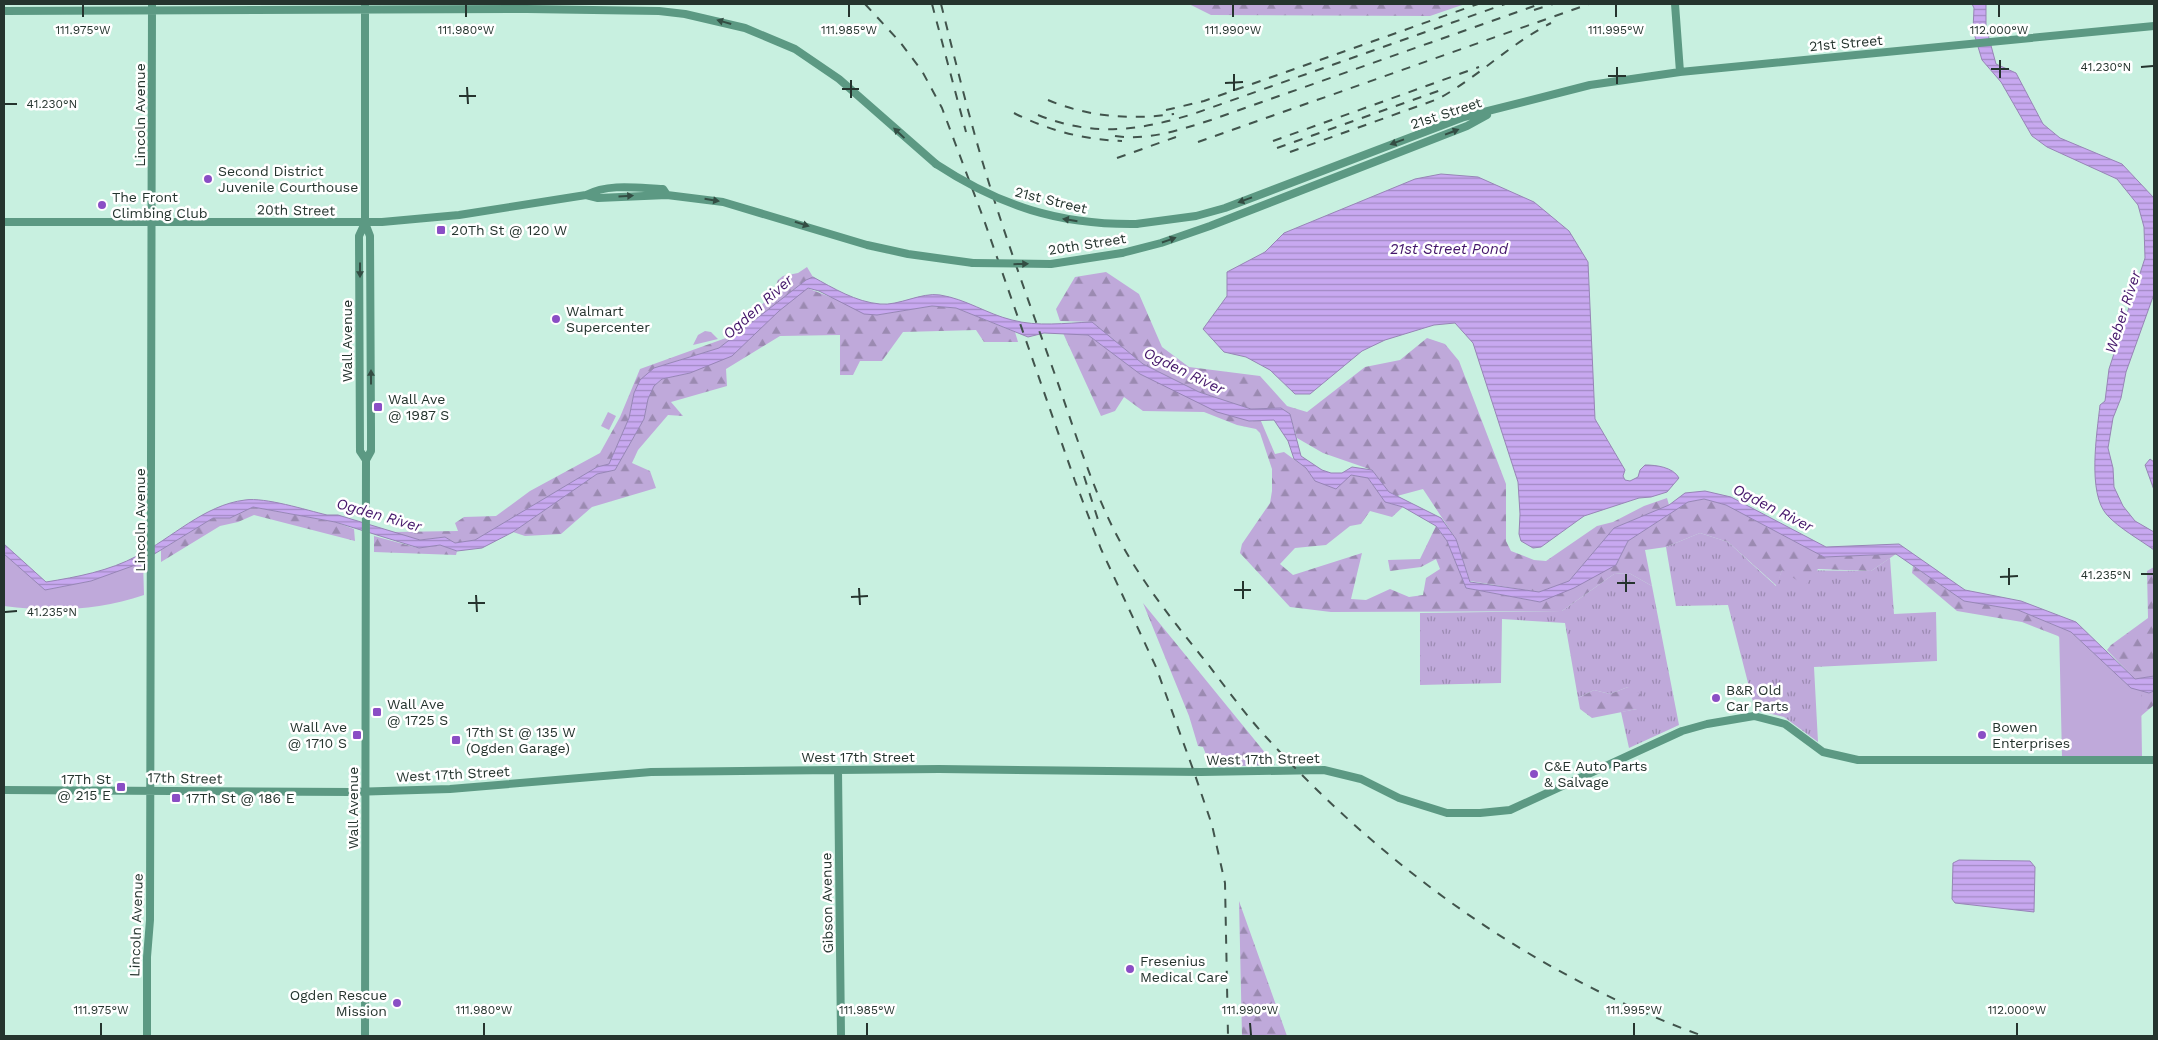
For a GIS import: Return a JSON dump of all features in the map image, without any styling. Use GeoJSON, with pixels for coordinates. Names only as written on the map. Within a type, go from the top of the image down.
{"type":"FeatureCollection","features":[{"type":"Feature","properties":{"kind":"main road"},"geometry":{"type":"LineString","coordinates":[[1675,4],[1680,72]]}},
{"type":"Feature","properties":{"kind":"main road","name":"21st Street"},"geometry":{"type":"LineString","coordinates":[[4,11],[152,7],[527,9],[659,11],[715,20],[770,37],[795,49],[839,79],[936,164],[984,193],[1034,212],[1087,223],[1136,224],[1196,216],[1225,208],[1464,117],[1590,85],[1680,72],[2154,26]]}},
{"type":"Feature","properties":{"kind":"main road","name":"Lincoln Avenue"},"geometry":{"type":"LineString","coordinates":[[147,1036],[147,957],[150,920],[152,569],[152,7]]}},
{"type":"Feature","properties":{"kind":"main road","name":"Wall Avenue"},"geometry":{"type":"LineString","coordinates":[[366,7],[366,223],[370,236],[371,410],[371,451],[366,460],[366,1036]]}},
{"type":"Feature","properties":{"kind":"main road","name":"20th Street"},"geometry":{"type":"LineString","coordinates":[[586,195],[598,198],[667,195],[724,202],[867,245],[908,254],[973,263],[1050,264],[1122,253],[1161,243],[1210,226],[1467,126],[1493,111]]}},
{"type":"Feature","properties":{"kind":"main road","name":"20th Street"},"geometry":{"type":"LineString","coordinates":[[4,222],[366,223],[459,215],[586,195],[595,190],[612,188],[663,189],[667,195]]}},
{"type":"Feature","properties":{"kind":"main road","name":"West 17th Street"},"geometry":{"type":"LineString","coordinates":[[365,790],[450,789],[651,772],[838,770],[1184,772],[1324,770],[1361,779],[1399,798],[1446,813],[1480,813],[1510,810],[1682,731],[1707,724],[1754,716],[1785,724],[1823,752],[1858,760],[2154,760]]}},
{"type":"Feature","properties":{"kind":"main road","name":"Gibson Avenue"},"geometry":{"type":"LineString","coordinates":[[838,770],[841,1036]]}},
{"type":"Feature","properties":{"kind":"main road","name":"17th Street"},"geometry":{"type":"LineString","coordinates":[[4,790],[343,792],[365,790]]}},
{"type":"Feature","properties":{"kind":"green space"},"geometry":{"type":"Polygon","coordinates":[[[1189,4],[1465,4],[1430,16],[1211,15],[1189,4]]]}},
{"type":"Feature","properties":{"kind":"green space"},"geometry":{"type":"Polygon","coordinates":[[[807,267],[813,277],[806,280],[719,348],[654,368],[634,393],[629,418],[609,464],[597,467],[475,540],[455,543],[445,537],[420,540],[392,532],[458,531],[455,523],[464,517],[496,516],[530,491],[600,453],[620,417],[640,369],[726,338],[772,295],[778,280],[783,276],[798,273],[807,267]]]}},
{"type":"Feature","properties":{"kind":"green space"},"geometry":{"type":"Polygon","coordinates":[[[1106,272],[1139,294],[1162,347],[1189,367],[1260,376],[1287,406],[1307,412],[1365,367],[1400,360],[1427,338],[1445,344],[1459,361],[1506,484],[1506,541],[1511,551],[1534,560],[1546,561],[1597,526],[1613,522],[1644,506],[1667,498],[1669,505],[1614,528],[1569,581],[1539,592],[1470,581],[1456,539],[1423,489],[1397,496],[1389,492],[1372,470],[1323,453],[1297,438],[1290,414],[1281,408],[1251,409],[1199,392],[1143,364],[1092,322],[1060,321],[1056,309],[1075,277],[1106,272]]]}},
{"type":"Feature","properties":{"kind":"green space"},"geometry":{"type":"Polygon","coordinates":[[[807,288],[877,315],[932,306],[956,308],[1015,332],[1018,342],[984,342],[976,330],[903,332],[882,361],[860,361],[853,375],[840,375],[840,335],[780,336],[726,369],[727,386],[671,402],[683,416],[668,415],[638,450],[632,463],[650,471],[656,488],[592,507],[561,534],[525,536],[513,532],[597,474],[615,470],[644,419],[648,399],[654,386],[662,379],[690,373],[779,311],[807,288]]]}},
{"type":"Feature","properties":{"kind":"green space"},"geometry":{"type":"Polygon","coordinates":[[[705,331],[711,332],[718,339],[693,345],[698,335],[705,331]]]}},
{"type":"Feature","properties":{"kind":"green space"},"geometry":{"type":"Polygon","coordinates":[[[1063,333],[1088,335],[1140,374],[1249,421],[1261,421],[1275,454],[1284,452],[1306,468],[1315,481],[1351,475],[1368,478],[1385,502],[1403,507],[1392,517],[1370,511],[1361,524],[1350,526],[1326,545],[1295,548],[1280,564],[1293,575],[1362,553],[1351,599],[1366,600],[1390,589],[1409,597],[1423,595],[1426,578],[1440,569],[1436,559],[1421,567],[1390,571],[1388,560],[1420,559],[1436,526],[1447,541],[1466,588],[1540,602],[1616,565],[1628,541],[1688,502],[1704,499],[1726,505],[1824,557],[1896,554],[1871,571],[1818,569],[1805,586],[1782,570],[1777,586],[1728,542],[1700,533],[1666,547],[1645,550],[1652,586],[1629,573],[1614,574],[1562,611],[1331,612],[1290,607],[1240,553],[1242,544],[1270,503],[1272,491],[1272,469],[1260,433],[1256,429],[1237,425],[1204,412],[1143,411],[1124,397],[1115,411],[1101,416],[1063,333]]]}},
{"type":"Feature","properties":{"kind":"green space"},"geometry":{"type":"Polygon","coordinates":[[[608,412],[616,416],[609,430],[601,426],[608,412]]]}},
{"type":"Feature","properties":{"kind":"green space"},"geometry":{"type":"Polygon","coordinates":[[[253,507],[335,522],[354,529],[355,541],[254,515],[238,522],[220,526],[161,562],[161,550],[213,518],[230,518],[253,507]]]}},
{"type":"Feature","properties":{"kind":"green space"},"geometry":{"type":"Polygon","coordinates":[[[1700,533],[1728,542],[1776,586],[1782,570],[1871,571],[1890,558],[1894,614],[1936,612],[1937,661],[1814,667],[1818,742],[1784,717],[1755,710],[1728,605],[1676,606],[1666,547],[1700,533]]]}},
{"type":"Feature","properties":{"kind":"green space"},"geometry":{"type":"Polygon","coordinates":[[[374,536],[418,548],[440,545],[457,551],[456,555],[374,552],[374,536]]]}},
{"type":"Feature","properties":{"kind":"green space"},"geometry":{"type":"Polygon","coordinates":[[[4,554],[45,590],[91,581],[143,561],[144,595],[109,604],[74,609],[4,606],[4,554]]]}},
{"type":"Feature","properties":{"kind":"green space"},"geometry":{"type":"Polygon","coordinates":[[[1913,566],[1964,601],[2018,610],[2071,632],[2087,664],[2058,636],[2022,622],[1957,611],[1912,573],[1913,566]]]}},
{"type":"Feature","properties":{"kind":"green space"},"geometry":{"type":"Polygon","coordinates":[[[2154,567],[2154,676],[2135,679],[2107,650],[2148,618],[2147,571],[2154,567]]]}},
{"type":"Feature","properties":{"kind":"green space"},"geometry":{"type":"Polygon","coordinates":[[[1629,573],[1652,586],[1679,725],[1629,748],[1621,712],[1637,709],[1628,687],[1610,694],[1594,690],[1578,698],[1565,623],[1502,619],[1501,683],[1420,685],[1420,613],[1562,611],[1614,574],[1629,573]]]}},
{"type":"Feature","properties":{"kind":"green space"},"geometry":{"type":"Polygon","coordinates":[[[1143,603],[1275,765],[1211,767],[1203,747],[1198,746],[1189,716],[1143,603]]]}},
{"type":"Feature","properties":{"kind":"green space"},"geometry":{"type":"Polygon","coordinates":[[[2059,627],[2071,632],[2131,688],[2141,690],[2142,757],[2062,757],[2059,627]]]}},
{"type":"Feature","properties":{"kind":"green space"},"geometry":{"type":"Polygon","coordinates":[[[2099,676],[2149,693],[2154,691],[2154,705],[2141,716],[2099,676]]]}},
{"type":"Feature","properties":{"kind":"green space"},"geometry":{"type":"Polygon","coordinates":[[[1628,687],[1641,694],[1637,709],[1592,718],[1580,709],[1578,698],[1594,690],[1610,694],[1628,687]]]}},
{"type":"Feature","properties":{"kind":"green space"},"geometry":{"type":"Polygon","coordinates":[[[1239,901],[1287,1036],[1242,1036],[1239,901]]]}},
{"type":"Feature","properties":{"kind":"water"},"geometry":{"type":"Polygon","coordinates":[[[1972,4],[1986,4],[1986,27],[1996,64],[2016,73],[2043,124],[2060,138],[2122,164],[2154,198],[2154,294],[2126,372],[2121,398],[2113,418],[2108,448],[2113,468],[2114,487],[2123,506],[2135,521],[2154,532],[2154,550],[2107,515],[2101,505],[2095,478],[2100,405],[2105,401],[2109,369],[2145,258],[2144,227],[2138,205],[2117,179],[2047,147],[2032,136],[2001,82],[1982,60],[1973,30],[1974,8],[1972,4]]]}},
{"type":"Feature","properties":{"kind":"water","name":"21st Street Pond"},"geometry":{"type":"Polygon","coordinates":[[[1441,174],[1478,177],[1534,202],[1569,231],[1588,262],[1595,419],[1625,470],[1623,476],[1625,480],[1630,481],[1638,477],[1640,470],[1645,465],[1664,467],[1673,471],[1679,478],[1667,492],[1651,497],[1639,498],[1584,516],[1541,547],[1533,548],[1521,541],[1519,534],[1518,482],[1473,343],[1455,323],[1434,325],[1385,340],[1362,351],[1310,394],[1295,394],[1270,370],[1246,357],[1224,352],[1203,329],[1227,296],[1227,272],[1265,252],[1284,233],[1415,179],[1441,174]]]}},
{"type":"Feature","properties":{"kind":"water"},"geometry":{"type":"Polygon","coordinates":[[[813,277],[845,294],[871,303],[887,304],[925,295],[940,295],[1022,322],[1052,324],[1092,322],[1143,364],[1199,392],[1251,409],[1281,408],[1290,414],[1301,456],[1322,470],[1331,473],[1342,473],[1352,467],[1372,470],[1389,492],[1441,518],[1456,539],[1470,582],[1539,592],[1569,581],[1614,528],[1669,505],[1685,493],[1705,491],[1731,497],[1826,547],[1899,544],[1965,590],[2021,601],[2076,622],[2135,679],[2154,676],[2154,691],[2149,693],[2131,688],[2071,632],[2018,610],[1964,601],[1896,554],[1824,557],[1726,505],[1704,499],[1688,502],[1628,541],[1616,565],[1574,588],[1540,602],[1466,588],[1447,541],[1436,526],[1403,507],[1385,502],[1368,478],[1351,475],[1336,489],[1315,481],[1306,468],[1294,459],[1288,441],[1274,420],[1249,421],[1217,412],[1140,374],[1088,335],[1044,333],[1028,337],[956,308],[932,306],[877,315],[864,314],[819,291],[808,288],[779,311],[732,356],[690,373],[662,379],[654,386],[648,399],[644,419],[615,470],[597,474],[513,532],[482,548],[457,551],[440,545],[419,548],[335,522],[253,507],[230,518],[213,518],[138,564],[91,581],[45,590],[4,554],[4,544],[46,582],[81,576],[104,570],[137,556],[202,515],[230,503],[245,500],[263,500],[327,515],[338,515],[420,540],[445,537],[455,543],[475,540],[597,467],[609,464],[629,418],[634,393],[640,380],[654,368],[719,348],[806,280],[813,277]]]}},
{"type":"Feature","properties":{"kind":"water"},"geometry":{"type":"Polygon","coordinates":[[[2150,459],[2154,462],[2154,490],[2145,465],[2150,459]]]}},
{"type":"Feature","properties":{"kind":"water"},"geometry":{"type":"Polygon","coordinates":[[[1959,860],[2030,861],[2035,867],[2034,912],[1955,903],[1952,899],[1953,863],[1959,860]]]}},
{"type":"Feature","properties":{"kind":"railway"},"geometry":{"type":"LineString","coordinates":[[865,4],[900,42],[922,71],[942,108],[984,220],[1075,481],[1101,549],[1156,667],[1194,772],[1212,825],[1225,883],[1228,1036]]}},
{"type":"Feature","properties":{"kind":"railway"},"geometry":{"type":"LineString","coordinates":[[932,4],[966,132]]}},
{"type":"Feature","properties":{"kind":"railway"},"geometry":{"type":"LineString","coordinates":[[941,4],[988,180],[1082,452],[1114,530],[1134,566],[1157,599],[1266,737],[1312,785],[1361,831],[1412,874],[1466,913],[1522,949],[1580,982],[1641,1011],[1703,1036]]}},
{"type":"Feature","properties":{"kind":"railway"},"geometry":{"type":"LineString","coordinates":[[1166,110],[1204,101],[1478,4]]}},
{"type":"Feature","properties":{"kind":"railway"},"geometry":{"type":"LineString","coordinates":[[1038,115],[1078,127],[1097,129],[1134,128],[1173,120],[1505,4]]}},
{"type":"Feature","properties":{"kind":"railway"},"geometry":{"type":"LineString","coordinates":[[1115,136],[1151,136],[1199,124],[1540,4]]}},
{"type":"Feature","properties":{"kind":"railway"},"geometry":{"type":"LineString","coordinates":[[1534,10],[1553,4]]}},
{"type":"Feature","properties":{"kind":"railway"},"geometry":{"type":"LineString","coordinates":[[1198,142],[1589,4]]}},
{"type":"Feature","properties":{"kind":"railway"},"geometry":{"type":"LineString","coordinates":[[1290,152],[1438,99],[1467,81],[1536,31],[1551,23]]}},
{"type":"Feature","properties":{"kind":"railway"},"geometry":{"type":"LineString","coordinates":[[1273,141],[1479,67]]}},
{"type":"Feature","properties":{"kind":"railway"},"geometry":{"type":"LineString","coordinates":[[1277,148],[1441,90]]}},
{"type":"Feature","properties":{"kind":"railway"},"geometry":{"type":"LineString","coordinates":[[1048,100],[1063,106],[1110,116],[1142,117],[1174,114]]}},
{"type":"Feature","properties":{"kind":"railway"},"geometry":{"type":"LineString","coordinates":[[1014,113],[1066,133],[1094,139],[1122,141]]}},
{"type":"Feature","properties":{"kind":"railway"},"geometry":{"type":"LineString","coordinates":[[1117,158],[1176,137]]}},
{"type":"Feature","properties":{"kind":"railway"},"geometry":{"type":"LineString","coordinates":[[1084,476],[1100,526]]}},
{"type":"Feature","properties":{"kind":"place","name":"Second District Juvenile Courthouse"},"geometry":{"type":"Point","coordinates":[208,179]}},
{"type":"Feature","properties":{"kind":"place","name":"The Front Climbing Club"},"geometry":{"type":"Point","coordinates":[102,205]}},
{"type":"Feature","properties":{"kind":"place","name":"20Th St @ 120 W"},"geometry":{"type":"Point","coordinates":[441,230]}},
{"type":"Feature","properties":{"kind":"place","name":"Walmart Supercenter"},"geometry":{"type":"Point","coordinates":[556,319]}},
{"type":"Feature","properties":{"kind":"place","name":"Wall Ave @ 1987 S"},"geometry":{"type":"Point","coordinates":[378,407]}},
{"type":"Feature","properties":{"kind":"place","name":"B&R Old Car Parts"},"geometry":{"type":"Point","coordinates":[1716,698]}},
{"type":"Feature","properties":{"kind":"place","name":"Wall Ave @ 1725 S"},"geometry":{"type":"Point","coordinates":[377,712]}},
{"type":"Feature","properties":{"kind":"place","name":"Wall Ave @ 1710 S"},"geometry":{"type":"Point","coordinates":[357,735]}},
{"type":"Feature","properties":{"kind":"place","name":"Bowen Enterprises"},"geometry":{"type":"Point","coordinates":[1982,735]}},
{"type":"Feature","properties":{"kind":"place","name":"17th St @ 135 W (Ogden Garage)"},"geometry":{"type":"Point","coordinates":[456,740]}},
{"type":"Feature","properties":{"kind":"place","name":"C&E Auto Parts & Salvage"},"geometry":{"type":"Point","coordinates":[1534,774]}},
{"type":"Feature","properties":{"kind":"place","name":"17Th St @ 215 E"},"geometry":{"type":"Point","coordinates":[121,787]}},
{"type":"Feature","properties":{"kind":"place","name":"17Th St @ 186 E"},"geometry":{"type":"Point","coordinates":[176,798]}},
{"type":"Feature","properties":{"kind":"place","name":"Fresenius Medical Care"},"geometry":{"type":"Point","coordinates":[1130,969]}},
{"type":"Feature","properties":{"kind":"place","name":"Ogden Rescue Mission"},"geometry":{"type":"Point","coordinates":[397,1003]}},
{"type":"Feature","properties":{"kind":"water label","name":"Ogden River"},"geometry":{"type":"Point","coordinates":[758,307]}},
{"type":"Feature","properties":{"kind":"water label","name":"Weber River"},"geometry":{"type":"Point","coordinates":[2123,312]}},
{"type":"Feature","properties":{"kind":"water label","name":"Ogden River"},"geometry":{"type":"Point","coordinates":[1184,371]}},
{"type":"Feature","properties":{"kind":"water label","name":"Ogden River"},"geometry":{"type":"Point","coordinates":[1773,508]}},
{"type":"Feature","properties":{"kind":"water label","name":"Ogden River"},"geometry":{"type":"Point","coordinates":[379,515]}}]}
